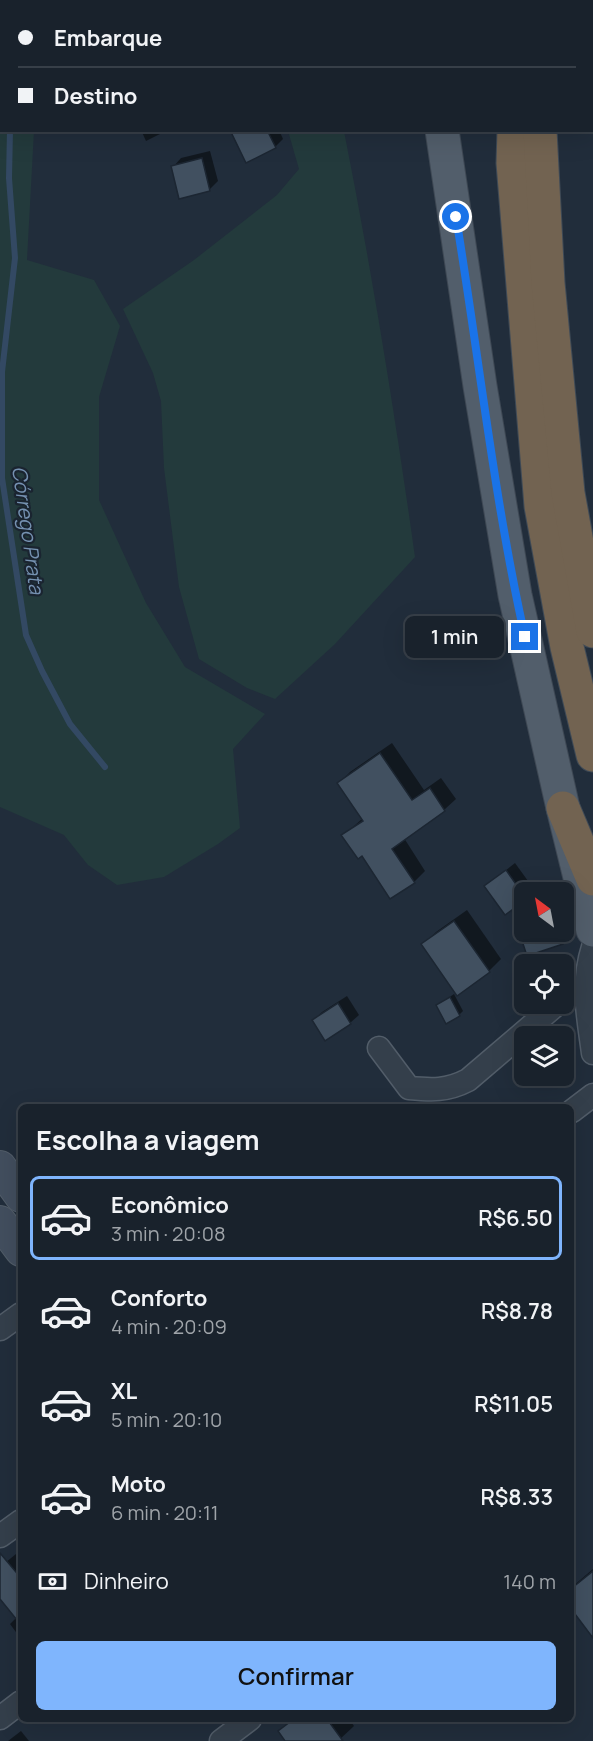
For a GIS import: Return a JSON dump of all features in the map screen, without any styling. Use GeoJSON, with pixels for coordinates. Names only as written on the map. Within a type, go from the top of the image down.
{"type":"FeatureCollection","features":[{"type":"Feature","properties":{"kind":"highway"},"geometry":{"type":"LineString","coordinates":[[514,132],[513,163],[541,506],[567,647],[593,755]]}},
{"type":"Feature","properties":{"kind":"highway"},"geometry":{"type":"LineString","coordinates":[[540,132],[548,283],[568,493],[593,631]]}},
{"type":"Feature","properties":{"kind":"highway"},"geometry":{"type":"LineString","coordinates":[[563,808],[593,879]]}},
{"type":"Feature","properties":{"kind":"main road"},"geometry":{"type":"LineString","coordinates":[[442,132],[480,386],[515,595],[593,930]]}},
{"type":"Feature","properties":{"kind":"street"},"geometry":{"type":"LineString","coordinates":[[593,947],[585,985],[593,1053]]}},
{"type":"Feature","properties":{"kind":"street"},"geometry":{"type":"LineString","coordinates":[[574,992],[585,985]]}},
{"type":"Feature","properties":{"kind":"street"},"geometry":{"type":"LineString","coordinates":[[379,1048],[409,1088],[432,1090],[452,1088],[468,1080],[545,1014]]}},
{"type":"Feature","properties":{"kind":"street"},"geometry":{"type":"LineString","coordinates":[[574,1109],[593,1095]]}},
{"type":"Feature","properties":{"kind":"street"},"geometry":{"type":"LineString","coordinates":[[0,1167],[18,1192]]}},
{"type":"Feature","properties":{"kind":"street"},"geometry":{"type":"LineString","coordinates":[[0,1222],[18,1246]]}},
{"type":"Feature","properties":{"kind":"street"},"geometry":{"type":"LineString","coordinates":[[0,1329],[18,1316]]}},
{"type":"Feature","properties":{"kind":"street"},"geometry":{"type":"LineString","coordinates":[[0,1536],[18,1523]]}},
{"type":"Feature","properties":{"kind":"street"},"geometry":{"type":"LineString","coordinates":[[0,1718],[18,1704]]}},
{"type":"Feature","properties":{"kind":"street"},"geometry":{"type":"LineString","coordinates":[[221,1741],[246,1722]]}},
{"type":"Feature","properties":{"kind":"green space"},"geometry":{"type":"Polygon","coordinates":[[[0,132],[34,132],[27,260],[94,280],[120,326],[99,397],[99,500],[146,603],[185,667],[265,714],[233,749],[240,828],[164,877],[117,885],[88,865],[64,835],[0,807],[0,132]]]}},
{"type":"Feature","properties":{"kind":"green space"},"geometry":{"type":"Polygon","coordinates":[[[288,132],[344,132],[383,343],[415,557],[335,644],[275,699],[247,688],[199,659],[179,587],[164,468],[161,401],[153,373],[123,309],[194,260],[277,195],[299,169],[288,132]]]}},
{"type":"Feature","properties":{"kind":"building"},"geometry":{"type":"Polygon","coordinates":[[[231,132],[268,132],[276,148],[246,163],[231,132]]]}},
{"type":"Feature","properties":{"kind":"building"},"geometry":{"type":"Polygon","coordinates":[[[202,158],[210,191],[179,199],[171,166],[202,158]]]}},
{"type":"Feature","properties":{"kind":"building"},"geometry":{"type":"Polygon","coordinates":[[[380,753],[412,800],[430,788],[445,811],[392,849],[415,883],[390,899],[362,856],[358,859],[341,835],[363,821],[337,783],[380,753]]]}},
{"type":"Feature","properties":{"kind":"building"},"geometry":{"type":"Polygon","coordinates":[[[506,870],[514,882],[514,916],[512,910],[505,915],[484,886],[506,870]]]}},
{"type":"Feature","properties":{"kind":"building"},"geometry":{"type":"Polygon","coordinates":[[[454,921],[490,972],[457,996],[421,944],[454,921]]]}},
{"type":"Feature","properties":{"kind":"building"},"geometry":{"type":"Polygon","coordinates":[[[522,942],[562,942],[563,944],[533,954],[526,954],[522,942]]]}},
{"type":"Feature","properties":{"kind":"building"},"geometry":{"type":"Polygon","coordinates":[[[450,997],[460,1016],[446,1024],[436,1005],[450,997]]]}},
{"type":"Feature","properties":{"kind":"building"},"geometry":{"type":"Polygon","coordinates":[[[338,1003],[351,1024],[325,1041],[312,1020],[338,1003]]]}},
{"type":"Feature","properties":{"kind":"building"},"geometry":{"type":"Polygon","coordinates":[[[0,1553],[18,1574],[18,1621],[0,1599],[0,1553]]]}},
{"type":"Feature","properties":{"kind":"building"},"geometry":{"type":"Polygon","coordinates":[[[593,1571],[593,1638],[574,1613],[574,1586],[593,1571]]]}},
{"type":"Feature","properties":{"kind":"building"},"geometry":{"type":"Polygon","coordinates":[[[290,1722],[329,1722],[343,1741],[285,1741],[278,1731],[290,1722]]]}},
{"type":"Feature","properties":{"kind":"waterway","name":"Córrego Prata"},"geometry":{"type":"LineString","coordinates":[[10,132],[9,178],[15,258],[2,372],[2,478],[26,635],[70,724],[105,767]]}},
{"type":"Feature","properties":{"kind":"route"},"geometry":{"type":"LineString","coordinates":[[456,217],[480,386],[515,595],[525,637]]}}]}
